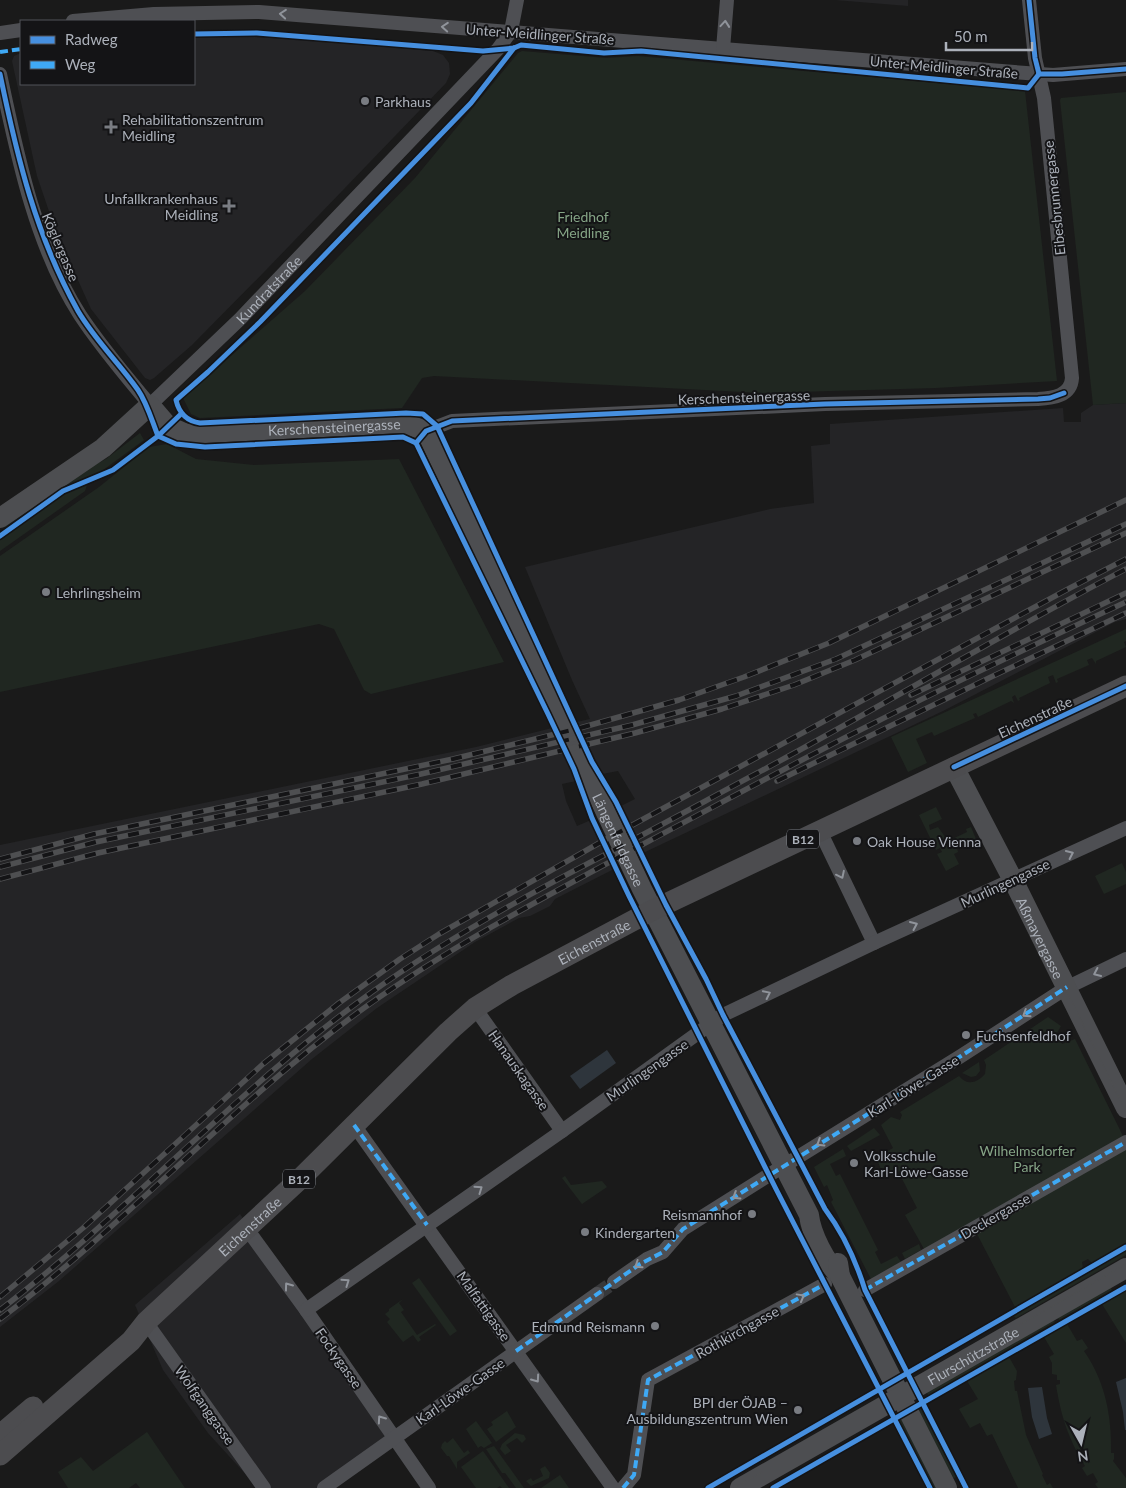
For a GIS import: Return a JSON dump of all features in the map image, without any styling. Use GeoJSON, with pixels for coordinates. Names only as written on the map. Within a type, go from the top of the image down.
{"type":"FeatureCollection","features":[{"type":"Feature","properties":{"kind":"main road","name":"Eichenstraße"},"geometry":{"type":"LineString","coordinates":[[0,1455],[131,1341],[146,1322],[247,1229],[448,1032],[475,1008],[512,985],[652,910],[1126,686]]}},
{"type":"Feature","properties":{"kind":"main road","name":"Eichenstraße"},"geometry":{"type":"LineString","coordinates":[[0,1435],[122,1332],[146,1322]]}},
{"type":"Feature","properties":{"kind":"street"},"geometry":{"type":"LineString","coordinates":[[511,32],[517,0]]}},
{"type":"Feature","properties":{"kind":"street"},"geometry":{"type":"LineString","coordinates":[[723,49],[727,0]]}},
{"type":"Feature","properties":{"kind":"street","name":"Eibesbrunnergasse"},"geometry":{"type":"LineString","coordinates":[[1029,0],[1035,58],[1044,107],[1072,378],[1071,386],[1064,393]]}},
{"type":"Feature","properties":{"kind":"street","name":"Unter-Meidlinger Straße"},"geometry":{"type":"LineString","coordinates":[[85,20],[251,6],[511,32],[1039,74],[1126,69]]}},
{"type":"Feature","properties":{"kind":"street"},"geometry":{"type":"LineString","coordinates":[[0,33],[20,30]]}},
{"type":"Feature","properties":{"kind":"street","name":"Kundratstraße"},"geometry":{"type":"LineString","coordinates":[[0,518],[103,448],[240,320],[498,49],[511,32]]}},
{"type":"Feature","properties":{"kind":"street","name":"Köglergasse"},"geometry":{"type":"LineString","coordinates":[[0,74],[16,149],[31,203],[59,276],[80,314],[98,341],[150,405]]}},
{"type":"Feature","properties":{"kind":"street","name":"Kerschensteinergasse"},"geometry":{"type":"LineString","coordinates":[[150,405],[168,426],[186,434],[402,423],[426,431],[452,421],[826,404],[1038,399],[1050,398],[1064,393]]}},
{"type":"Feature","properties":{"kind":"street","name":"Längenfeldgasse"},"geometry":{"type":"LineString","coordinates":[[426,431],[652,910],[809,1215],[810,1224],[830,1266],[832,1280],[901,1396],[948,1488]]}},
{"type":"Feature","properties":{"kind":"street","name":"Aßmayergasse"},"geometry":{"type":"LineString","coordinates":[[954,767],[1067,987],[1126,1108]]}},
{"type":"Feature","properties":{"kind":"street","name":"Murlingengasse"},"geometry":{"type":"LineString","coordinates":[[306,1310],[562,1131],[723,1015],[874,943],[1126,828]]}},
{"type":"Feature","properties":{"kind":"street"},"geometry":{"type":"LineString","coordinates":[[820,831],[874,943]]}},
{"type":"Feature","properties":{"kind":"street","name":"Karl-Löwe-Gasse"},"geometry":{"type":"LineString","coordinates":[[614,1282],[647,1259],[663,1252],[683,1229],[702,1217],[967,1052],[1067,987],[1126,959]]}},
{"type":"Feature","properties":{"kind":"street","name":"Hanauskagasse"},"geometry":{"type":"LineString","coordinates":[[475,1008],[562,1131]]}},
{"type":"Feature","properties":{"kind":"street","name":"Malfattigasse"},"geometry":{"type":"LineString","coordinates":[[354,1125],[613,1488]]}},
{"type":"Feature","properties":{"kind":"street","name":"Deckergasse"},"geometry":{"type":"LineString","coordinates":[[865,1290],[1126,1142]]}},
{"type":"Feature","properties":{"kind":"street","name":"Fockygasse"},"geometry":{"type":"LineString","coordinates":[[247,1229],[306,1310],[429,1488]]}},
{"type":"Feature","properties":{"kind":"street","name":"Flurschützstraße"},"geometry":{"type":"LineString","coordinates":[[740,1488],[1126,1268]]}},
{"type":"Feature","properties":{"kind":"street","name":"Rothkirchgasse"},"geometry":{"type":"LineString","coordinates":[[623,1488],[634,1475],[648,1380],[832,1280]]}},
{"type":"Feature","properties":{"kind":"street","name":"Karl-Löwe-Gasse"},"geometry":{"type":"LineString","coordinates":[[324,1488],[598,1294]]}},
{"type":"Feature","properties":{"kind":"street","name":"Wolfganggasse"},"geometry":{"type":"LineString","coordinates":[[146,1322],[264,1488]]}},
{"type":"Feature","properties":{"kind":"shaded area"},"geometry":{"type":"Polygon","coordinates":[[[835,0],[908,0],[908,6],[835,0]]]}},
{"type":"Feature","properties":{"kind":"shaded area"},"geometry":{"type":"Polygon","coordinates":[[[233,36],[316,40],[433,51],[443,55],[449,63],[450,74],[446,83],[265,271],[192,345],[150,380],[145,378],[91,309],[55,229],[37,176],[12,61],[14,56],[20,53],[20,85],[195,85],[195,37],[233,36]]]}},
{"type":"Feature","properties":{"kind":"shaded area"},"geometry":{"type":"Polygon","coordinates":[[[1126,403],[1126,619],[1115,622],[943,711],[643,853],[621,806],[635,799],[618,771],[602,774],[577,722],[590,719],[525,567],[770,509],[814,503],[811,446],[830,444],[830,424],[1063,408],[1064,422],[1081,422],[1081,413],[1093,405],[1126,403]]]}},
{"type":"Feature","properties":{"kind":"shaded area"},"geometry":{"type":"Polygon","coordinates":[[[552,728],[576,781],[562,784],[566,801],[577,826],[591,820],[614,869],[555,899],[550,906],[530,916],[519,918],[475,942],[377,1008],[312,1059],[59,1281],[0,1327],[0,845],[476,747],[552,728]]]}},
{"type":"Feature","properties":{"kind":"shaded area"},"geometry":{"type":"Polygon","coordinates":[[[607,1050],[616,1063],[580,1089],[570,1076],[607,1050]]]}},
{"type":"Feature","properties":{"kind":"shaded area"},"geometry":{"type":"Polygon","coordinates":[[[240,1214],[394,1438],[324,1488],[258,1488],[208,1433],[163,1370],[135,1305],[240,1214]]]}},
{"type":"Feature","properties":{"kind":"shaded area"},"geometry":{"type":"Polygon","coordinates":[[[1126,1378],[1126,1430],[1125,1430],[1116,1382],[1126,1378]]]}},
{"type":"Feature","properties":{"kind":"shaded area"},"geometry":{"type":"Polygon","coordinates":[[[1042,1387],[1047,1418],[1052,1434],[1039,1439],[1032,1417],[1028,1388],[1042,1387]]]}},
{"type":"Feature","properties":{"kind":"green space","name":"Friedhof Meidling"},"geometry":{"type":"Polygon","coordinates":[[[522,51],[606,58],[638,56],[1025,91],[1057,381],[936,388],[762,393],[434,376],[422,378],[402,408],[200,418],[191,414],[183,398],[305,291],[415,178],[518,53],[522,51]]]}},
{"type":"Feature","properties":{"kind":"green space"},"geometry":{"type":"Polygon","coordinates":[[[1126,92],[1126,403],[1093,405],[1060,100],[1061,98],[1126,92]]]}},
{"type":"Feature","properties":{"kind":"green space"},"geometry":{"type":"Polygon","coordinates":[[[140,433],[144,440],[95,476],[62,489],[6,529],[3,525],[70,478],[106,459],[140,433]]]}},
{"type":"Feature","properties":{"kind":"green space"},"geometry":{"type":"Polygon","coordinates":[[[167,444],[196,459],[254,465],[399,459],[504,662],[371,694],[364,690],[334,629],[319,624],[0,692],[0,556],[99,487],[149,447],[167,444]]]}},
{"type":"Feature","properties":{"kind":"green space"},"geometry":{"type":"Polygon","coordinates":[[[87,485],[85,491],[0,551],[0,540],[65,493],[87,485]]]}},
{"type":"Feature","properties":{"kind":"green space"},"geometry":{"type":"Polygon","coordinates":[[[1126,629],[1126,641],[1124,642],[1126,647],[1096,661],[1096,664],[1092,658],[1087,660],[1089,665],[1057,679],[1058,682],[1056,683],[1053,675],[1048,677],[1050,683],[1019,698],[1020,700],[1018,701],[1015,695],[1012,697],[1014,703],[1011,701],[978,717],[976,713],[973,714],[975,718],[934,736],[932,732],[916,739],[927,763],[908,772],[891,737],[1126,629]]]}},
{"type":"Feature","properties":{"kind":"green space"},"geometry":{"type":"Polygon","coordinates":[[[936,807],[942,819],[929,825],[930,830],[938,827],[948,841],[967,832],[966,829],[971,827],[976,839],[957,848],[958,852],[954,854],[959,864],[946,871],[937,854],[942,852],[940,848],[936,850],[919,815],[936,807]]]}},
{"type":"Feature","properties":{"kind":"green space"},"geometry":{"type":"Polygon","coordinates":[[[1122,863],[1126,872],[1126,884],[1104,894],[1095,876],[1122,863]]]}},
{"type":"Feature","properties":{"kind":"green space","name":"Wilhelmsdorfer Park"},"geometry":{"type":"Polygon","coordinates":[[[1048,1017],[1061,1026],[1057,1033],[1062,1044],[1075,1039],[1123,1136],[1117,1142],[1126,1147],[1126,1244],[1092,1263],[1088,1259],[1082,1262],[1083,1269],[1015,1307],[977,1234],[924,1249],[905,1215],[917,1208],[898,1171],[884,1177],[878,1162],[880,1160],[879,1156],[893,1148],[881,1125],[891,1117],[900,1120],[902,1115],[900,1112],[959,1076],[969,1082],[979,1080],[985,1074],[986,1065],[984,1060],[1048,1017]]]}},
{"type":"Feature","properties":{"kind":"green space"},"geometry":{"type":"Polygon","coordinates":[[[979,1062],[980,1071],[976,1076],[971,1077],[962,1073],[979,1062]]]}},
{"type":"Feature","properties":{"kind":"green space"},"geometry":{"type":"Polygon","coordinates":[[[874,1128],[880,1135],[851,1151],[847,1146],[874,1128]]]}},
{"type":"Feature","properties":{"kind":"green space"},"geometry":{"type":"Polygon","coordinates":[[[843,1149],[846,1156],[830,1164],[836,1176],[840,1174],[878,1250],[875,1252],[881,1264],[897,1256],[901,1262],[871,1279],[831,1202],[833,1200],[827,1185],[824,1187],[814,1167],[843,1149]]]}},
{"type":"Feature","properties":{"kind":"green space"},"geometry":{"type":"Polygon","coordinates":[[[565,1176],[571,1185],[602,1181],[607,1187],[582,1204],[562,1178],[565,1176]]]}},
{"type":"Feature","properties":{"kind":"green space"},"geometry":{"type":"Polygon","coordinates":[[[919,1244],[921,1250],[905,1259],[902,1253],[919,1244]]]}},
{"type":"Feature","properties":{"kind":"green space"},"geometry":{"type":"Polygon","coordinates":[[[1126,1251],[1126,1255],[1016,1318],[1013,1316],[1126,1251]]]}},
{"type":"Feature","properties":{"kind":"green space"},"geometry":{"type":"Polygon","coordinates":[[[419,1278],[457,1331],[450,1336],[412,1283],[419,1278]]]}},
{"type":"Feature","properties":{"kind":"green space"},"geometry":{"type":"Polygon","coordinates":[[[1110,1287],[1112,1290],[1059,1320],[1058,1318],[1110,1287]]]}},
{"type":"Feature","properties":{"kind":"green space"},"geometry":{"type":"Polygon","coordinates":[[[1126,1290],[1126,1343],[1102,1304],[1126,1290]]]}},
{"type":"Feature","properties":{"kind":"green space"},"geometry":{"type":"Polygon","coordinates":[[[403,1299],[399,1303],[404,1310],[401,1312],[417,1335],[436,1325],[419,1337],[421,1340],[418,1342],[413,1335],[403,1342],[387,1322],[390,1319],[385,1314],[403,1299]]]}},
{"type":"Feature","properties":{"kind":"green space"},"geometry":{"type":"Polygon","coordinates":[[[1053,1320],[1055,1322],[928,1395],[927,1392],[1053,1320]]]}},
{"type":"Feature","properties":{"kind":"green space"},"geometry":{"type":"Polygon","coordinates":[[[1067,1324],[1077,1341],[1082,1339],[1088,1348],[1084,1351],[1097,1374],[1106,1399],[1111,1453],[1114,1453],[1113,1461],[1126,1478],[1126,1488],[1098,1488],[1095,1484],[1098,1482],[1093,1473],[1087,1476],[1082,1468],[1085,1466],[1066,1427],[1056,1385],[1060,1384],[1060,1380],[1057,1380],[1057,1375],[1052,1374],[1052,1363],[1049,1357],[1054,1354],[1044,1337],[1067,1324]]]}},
{"type":"Feature","properties":{"kind":"green space"},"geometry":{"type":"Polygon","coordinates":[[[1009,1357],[1017,1371],[1016,1380],[1014,1381],[1015,1391],[1017,1391],[1026,1435],[1047,1485],[1050,1483],[1053,1488],[1018,1488],[992,1434],[987,1436],[980,1423],[970,1428],[959,1409],[978,1399],[967,1381],[1009,1357]]]}},
{"type":"Feature","properties":{"kind":"green space"},"geometry":{"type":"Polygon","coordinates":[[[920,1407],[956,1477],[952,1479],[916,1410],[920,1407]]]}},
{"type":"Feature","properties":{"kind":"green space"},"geometry":{"type":"Polygon","coordinates":[[[507,1411],[516,1427],[496,1442],[487,1429],[493,1425],[491,1422],[507,1411]]]}},
{"type":"Feature","properties":{"kind":"green space"},"geometry":{"type":"Polygon","coordinates":[[[901,1418],[938,1488],[932,1488],[898,1422],[901,1418]]]}},
{"type":"Feature","properties":{"kind":"green space"},"geometry":{"type":"Polygon","coordinates":[[[476,1421],[492,1443],[484,1448],[481,1446],[478,1448],[466,1429],[476,1421]]]}},
{"type":"Feature","properties":{"kind":"green space"},"geometry":{"type":"Polygon","coordinates":[[[147,1432],[185,1488],[140,1488],[136,1483],[129,1488],[68,1488],[58,1472],[81,1457],[93,1471],[147,1432]]]}},
{"type":"Feature","properties":{"kind":"green space"},"geometry":{"type":"Polygon","coordinates":[[[515,1433],[524,1435],[526,1439],[522,1443],[517,1438],[506,1445],[511,1451],[505,1455],[500,1449],[502,1444],[515,1433]]]}},
{"type":"Feature","properties":{"kind":"green space"},"geometry":{"type":"Polygon","coordinates":[[[453,1438],[464,1453],[468,1450],[470,1453],[457,1462],[457,1469],[449,1456],[441,1448],[445,1441],[447,1443],[453,1438]]]}},
{"type":"Feature","properties":{"kind":"green space"},"geometry":{"type":"Polygon","coordinates":[[[494,1446],[524,1488],[516,1488],[505,1473],[502,1473],[486,1449],[494,1446]]]}},
{"type":"Feature","properties":{"kind":"green space"},"geometry":{"type":"Polygon","coordinates":[[[483,1451],[509,1488],[502,1488],[500,1486],[497,1488],[476,1488],[461,1467],[483,1451]]]}},
{"type":"Feature","properties":{"kind":"green space"},"geometry":{"type":"Polygon","coordinates":[[[545,1466],[550,1473],[549,1478],[531,1486],[526,1481],[531,1478],[533,1481],[543,1476],[540,1469],[545,1466]]]}},
{"type":"Feature","properties":{"kind":"green space"},"geometry":{"type":"Polygon","coordinates":[[[560,1475],[569,1488],[541,1488],[560,1475]]]}},
{"type":"Feature","properties":{"kind":"tunnel"},"geometry":{"type":"LineString","coordinates":[[597,1294],[614,1282]]}},
{"type":"Feature","properties":{"kind":"tram line"},"geometry":{"type":"LineString","coordinates":[[1126,684],[981,753],[972,761],[967,769],[965,780],[967,795],[1012,880],[1126,1112]]}},
{"type":"Feature","properties":{"kind":"tram line"},"geometry":{"type":"LineString","coordinates":[[734,1488],[1126,1264]]}},
{"type":"Feature","properties":{"kind":"railway"},"geometry":{"type":"LineString","coordinates":[[0,859],[94,834],[453,759],[580,728],[679,700],[744,677],[829,643],[1126,500]]}},
{"type":"Feature","properties":{"kind":"railway"},"geometry":{"type":"LineString","coordinates":[[0,867],[96,842],[421,774],[632,725],[736,696],[836,659],[1126,524]]}},
{"type":"Feature","properties":{"kind":"railway"},"geometry":{"type":"LineString","coordinates":[[0,879],[98,853],[422,784],[635,733],[722,709],[794,685],[855,660],[1126,533]]}},
{"type":"Feature","properties":{"kind":"railway"},"geometry":{"type":"LineString","coordinates":[[0,1297],[83,1228],[263,1064],[339,1003],[400,959],[439,934],[601,842],[1126,559]]}},
{"type":"Feature","properties":{"kind":"railway"},"geometry":{"type":"LineString","coordinates":[[0,1310],[48,1272],[276,1068],[323,1029],[398,974],[506,908],[808,745],[1034,618],[1126,569]]}},
{"type":"Feature","properties":{"kind":"railway"},"geometry":{"type":"LineString","coordinates":[[911,695],[1126,593]]}},
{"type":"Feature","properties":{"kind":"railway"},"geometry":{"type":"LineString","coordinates":[[0,1319],[93,1243],[225,1122],[316,1044],[364,1008],[433,962],[540,900],[815,753],[902,709],[1126,602]]}},
{"type":"Feature","properties":{"kind":"railway"},"geometry":{"type":"LineString","coordinates":[[777,781],[1126,613]]}},
{"type":"Feature","properties":{"kind":"marked path"},"geometry":{"type":"LineString","coordinates":[[0,52],[20,49]]}},
{"type":"Feature","properties":{"kind":"marked path"},"geometry":{"type":"LineString","coordinates":[[516,1351],[640,1264],[663,1252],[683,1229],[961,1056],[1067,987]]}},
{"type":"Feature","properties":{"kind":"marked path"},"geometry":{"type":"LineString","coordinates":[[354,1125],[427,1225]]}},
{"type":"Feature","properties":{"kind":"marked path"},"geometry":{"type":"LineString","coordinates":[[865,1290],[1126,1142]]}},
{"type":"Feature","properties":{"kind":"marked path"},"geometry":{"type":"LineString","coordinates":[[623,1488],[634,1475],[648,1380],[825,1284]]}},
{"type":"Feature","properties":{"kind":"cycle path"},"geometry":{"type":"LineString","coordinates":[[1029,0],[1035,58],[1039,74]]}},
{"type":"Feature","properties":{"kind":"cycle path"},"geometry":{"type":"LineString","coordinates":[[195,34],[257,33],[483,51],[514,48],[521,45],[604,53],[641,51],[1028,88],[1039,74]]}},
{"type":"Feature","properties":{"kind":"cycle path"},"geometry":{"type":"LineString","coordinates":[[514,48],[471,103],[260,322],[176,400],[177,405],[187,418],[200,423],[406,413],[423,414],[437,426],[592,762],[616,802],[666,905],[723,1015],[825,1209],[843,1238],[865,1290],[966,1488]]}},
{"type":"Feature","properties":{"kind":"cycle path"},"geometry":{"type":"LineString","coordinates":[[1039,74],[1126,69]]}},
{"type":"Feature","properties":{"kind":"cycle path"},"geometry":{"type":"LineString","coordinates":[[0,74],[21,166],[50,254],[63,283],[85,322],[141,395],[158,436],[176,444],[205,447],[403,437],[416,443],[574,769],[592,818],[629,896],[776,1189],[930,1488]]}},
{"type":"Feature","properties":{"kind":"cycle path"},"geometry":{"type":"LineString","coordinates":[[416,443],[426,431],[452,421],[825,404],[1038,399],[1050,398],[1064,393]]}},
{"type":"Feature","properties":{"kind":"cycle path"},"geometry":{"type":"LineString","coordinates":[[0,536],[63,491],[113,470],[158,436],[181,414]]}},
{"type":"Feature","properties":{"kind":"cycle path"},"geometry":{"type":"LineString","coordinates":[[954,767],[1126,686]]}},
{"type":"Feature","properties":{"kind":"cycle path"},"geometry":{"type":"LineString","coordinates":[[708,1488],[1126,1247]]}},
{"type":"Feature","properties":{"kind":"cycle path"},"geometry":{"type":"LineString","coordinates":[[773,1488],[1126,1287]]}},
{"type":"Feature","properties":{"kind":"place","name":"Parkhaus"},"geometry":{"type":"Point","coordinates":[365,101]}},
{"type":"Feature","properties":{"kind":"place","name":"Rehabilitationszentrum Meidling"},"geometry":{"type":"Point","coordinates":[111,127]}},
{"type":"Feature","properties":{"kind":"place","name":"Unfallkrankenhaus Meidling"},"geometry":{"type":"Point","coordinates":[229,206]}},
{"type":"Feature","properties":{"kind":"place","name":"Lehrlingsheim"},"geometry":{"type":"Point","coordinates":[46,592]}},
{"type":"Feature","properties":{"kind":"place","name":"Oak House Vienna"},"geometry":{"type":"Point","coordinates":[857,841]}},
{"type":"Feature","properties":{"kind":"place","name":"Fuchsenfeldhof"},"geometry":{"type":"Point","coordinates":[966,1035]}},
{"type":"Feature","properties":{"kind":"place","name":"Volksschule Karl-Löwe-Gasse"},"geometry":{"type":"Point","coordinates":[854,1163]}},
{"type":"Feature","properties":{"kind":"place","name":"Reismannhof"},"geometry":{"type":"Point","coordinates":[752,1214]}},
{"type":"Feature","properties":{"kind":"place","name":"Kindergarten"},"geometry":{"type":"Point","coordinates":[585,1232]}},
{"type":"Feature","properties":{"kind":"place","name":"Edmund Reismann"},"geometry":{"type":"Point","coordinates":[655,1326]}},
{"type":"Feature","properties":{"kind":"place","name":"BPI der ÖJAB – Ausbildungszentrum Wien"},"geometry":{"type":"Point","coordinates":[798,1410]}}]}
